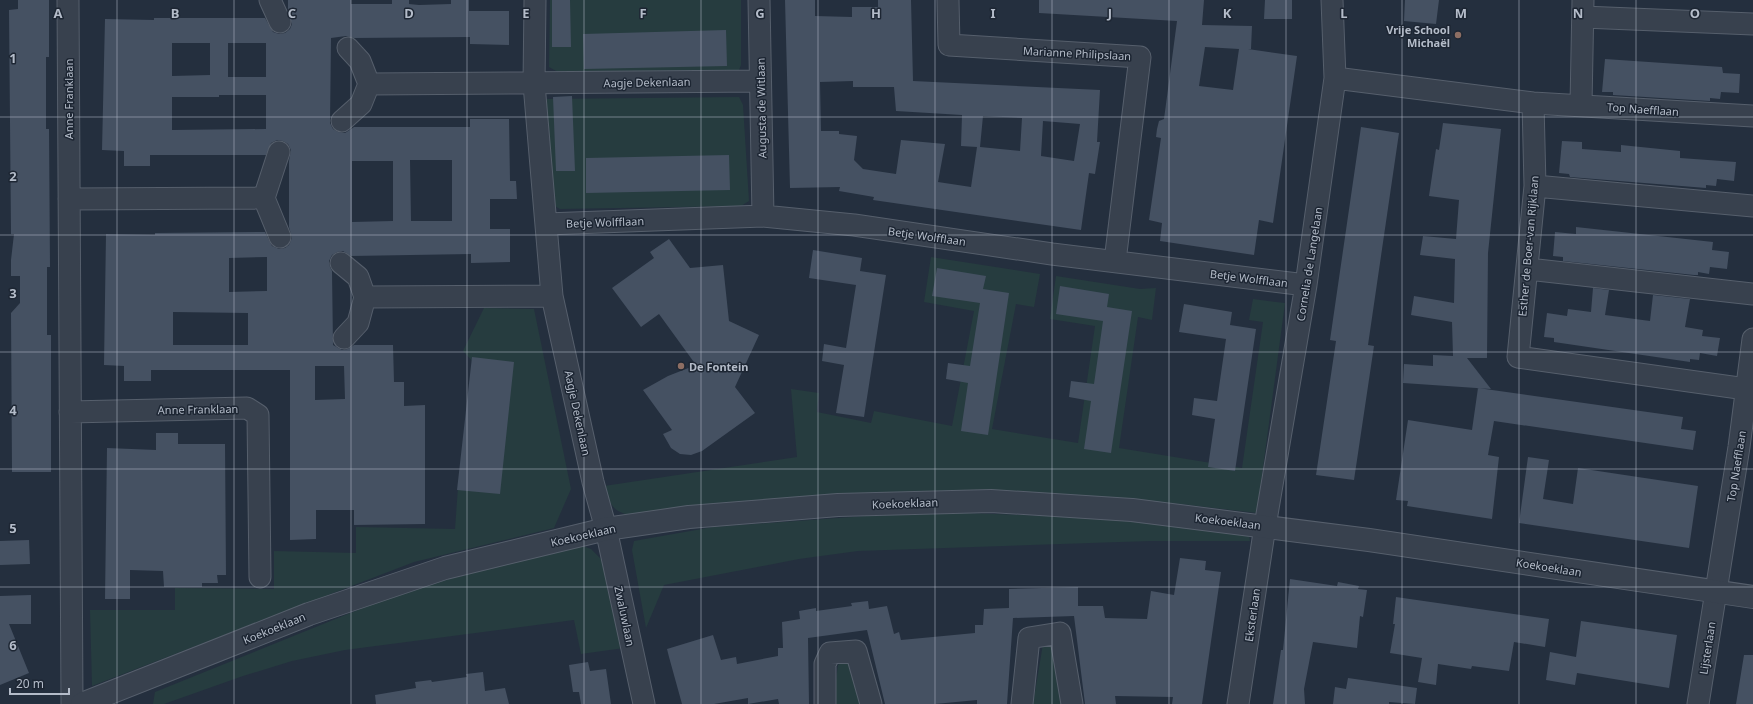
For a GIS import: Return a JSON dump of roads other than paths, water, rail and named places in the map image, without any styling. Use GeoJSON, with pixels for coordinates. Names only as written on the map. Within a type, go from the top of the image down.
{"type":"FeatureCollection","features":[{"type":"Feature","properties":{"kind":"street","name":"Anne Franklaan"},"geometry":{"type":"LineString","coordinates":[[68,0],[72,704]]}},
{"type":"Feature","properties":{"kind":"street"},"geometry":{"type":"LineString","coordinates":[[270,0],[280,22]]}},
{"type":"Feature","properties":{"kind":"street","name":"Aagje Dekenlaan"},"geometry":{"type":"LineString","coordinates":[[535,0],[534,84],[552,296],[591,475],[606,529]]}},
{"type":"Feature","properties":{"kind":"street","name":"Augusta de Witlaan"},"geometry":{"type":"LineString","coordinates":[[759,0],[763,216]]}},
{"type":"Feature","properties":{"kind":"street","name":"Marianne Philipslaan"},"geometry":{"type":"LineString","coordinates":[[948,0],[948,46],[1140,57],[1115,261]]}},
{"type":"Feature","properties":{"kind":"street","name":"Cornelia de Langelaan"},"geometry":{"type":"LineString","coordinates":[[1265,526],[1306,285],[1335,78],[1332,0]]}},
{"type":"Feature","properties":{"kind":"street"},"geometry":{"type":"LineString","coordinates":[[1581,105],[1583,8],[1753,24]]}},
{"type":"Feature","properties":{"kind":"street"},"geometry":{"type":"LineString","coordinates":[[342,121],[361,104],[369,84],[360,61],[348,48]]}},
{"type":"Feature","properties":{"kind":"street"},"geometry":{"type":"LineString","coordinates":[[1335,78],[1533,103]]}},
{"type":"Feature","properties":{"kind":"street","name":"Aagje Dekenlaan"},"geometry":{"type":"LineString","coordinates":[[369,84],[534,84],[760,81]]}},
{"type":"Feature","properties":{"kind":"street","name":"Top Naefflaan"},"geometry":{"type":"LineString","coordinates":[[1533,103],[1753,116]]}},
{"type":"Feature","properties":{"kind":"street","name":"Esther de Boer-van Rijklaan"},"geometry":{"type":"LineString","coordinates":[[1533,103],[1535,186],[1528,269],[1518,357],[1746,389]]}},
{"type":"Feature","properties":{"kind":"street"},"geometry":{"type":"LineString","coordinates":[[279,152],[264,198],[280,237]]}},
{"type":"Feature","properties":{"kind":"street"},"geometry":{"type":"LineString","coordinates":[[1535,186],[1753,206]]}},
{"type":"Feature","properties":{"kind":"street"},"geometry":{"type":"LineString","coordinates":[[69,198],[264,198]]}},
{"type":"Feature","properties":{"kind":"street","name":"Betje Wolfflaan"},"geometry":{"type":"LineString","coordinates":[[546,224],[763,216],[854,225],[1052,254],[1306,285]]}},
{"type":"Feature","properties":{"kind":"street"},"geometry":{"type":"LineString","coordinates":[[341,264],[358,277],[365,297],[358,323],[344,338]]}},
{"type":"Feature","properties":{"kind":"street"},"geometry":{"type":"LineString","coordinates":[[1528,269],[1753,294]]}},
{"type":"Feature","properties":{"kind":"street"},"geometry":{"type":"LineString","coordinates":[[365,297],[552,296]]}},
{"type":"Feature","properties":{"kind":"street","name":"Top Naefflaan"},"geometry":{"type":"LineString","coordinates":[[1717,592],[1753,339]]}},
{"type":"Feature","properties":{"kind":"street","name":"Anne Franklaan"},"geometry":{"type":"LineString","coordinates":[[70,412],[247,408],[258,415],[260,577]]}},
{"type":"Feature","properties":{"kind":"street","name":"Koekoeklaan"},"geometry":{"type":"LineString","coordinates":[[82,704],[309,614],[445,568],[606,529],[689,517],[838,505],[991,501],[1132,510],[1265,526],[1753,597]]}},
{"type":"Feature","properties":{"kind":"street","name":"Eksterlaan"},"geometry":{"type":"LineString","coordinates":[[1238,704],[1265,526]]}},
{"type":"Feature","properties":{"kind":"street","name":"Zwaluwlaan"},"geometry":{"type":"LineString","coordinates":[[606,529],[644,704]]}},
{"type":"Feature","properties":{"kind":"street","name":"Lijsterlaan"},"geometry":{"type":"LineString","coordinates":[[1698,704],[1717,592]]}},
{"type":"Feature","properties":{"kind":"street"},"geometry":{"type":"LineString","coordinates":[[1022,704],[1029,638],[1060,633],[1072,704]]}},
{"type":"Feature","properties":{"kind":"street"},"geometry":{"type":"LineString","coordinates":[[825,704],[825,664],[830,654],[856,651],[871,704]]}},
{"type":"Feature","properties":{"kind":"place","name":"Vrije School Michaël"},"geometry":{"type":"Point","coordinates":[1458,35]}},
{"type":"Feature","properties":{"kind":"place","name":"De Fontein"},"geometry":{"type":"Point","coordinates":[681,366]}}]}
